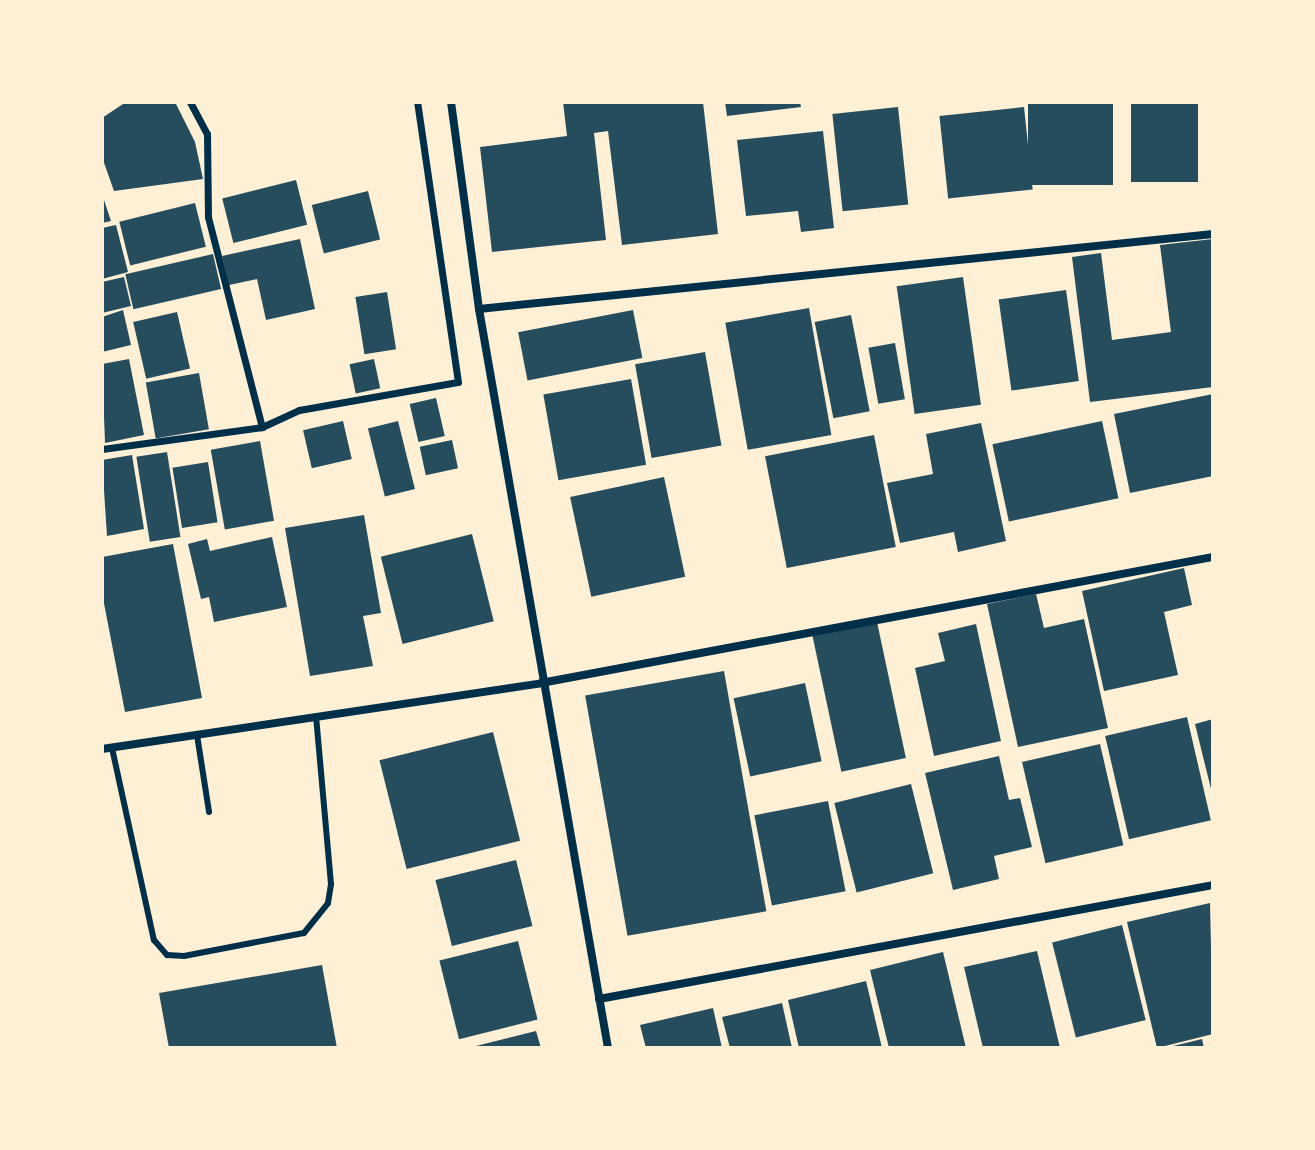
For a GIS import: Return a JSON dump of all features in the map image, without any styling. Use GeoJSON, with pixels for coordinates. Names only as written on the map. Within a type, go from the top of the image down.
{"type":"FeatureCollection","features":[{"type":"Feature","properties":{"kind":"street"},"geometry":{"type":"LineString","coordinates":[[190,102],[207,134],[208,217],[262,427]]}},
{"type":"Feature","properties":{"kind":"street"},"geometry":{"type":"LineString","coordinates":[[102,449],[262,427],[299,410],[458,382],[417,102]]}},
{"type":"Feature","properties":{"kind":"street"},"geometry":{"type":"LineString","coordinates":[[451,102],[479,309],[541,683],[608,1048]]}},
{"type":"Feature","properties":{"kind":"street"},"geometry":{"type":"LineString","coordinates":[[479,309],[1213,234]]}},
{"type":"Feature","properties":{"kind":"street"},"geometry":{"type":"LineString","coordinates":[[107,749],[541,683],[1213,557]]}},
{"type":"Feature","properties":{"kind":"street"},"geometry":{"type":"LineString","coordinates":[[599,999],[1213,885]]}},
{"type":"Feature","properties":{"kind":"lane"},"geometry":{"type":"LineString","coordinates":[[107,749],[154,940],[167,955],[184,956],[304,933],[328,903],[331,884],[316,717]]}},
{"type":"Feature","properties":{"kind":"lane"},"geometry":{"type":"LineString","coordinates":[[197,735],[209,812]]}},
{"type":"Feature","properties":{"kind":"building"},"geometry":{"type":"Polygon","coordinates":[[[126,102],[175,102],[195,142],[203,179],[114,191],[102,157],[102,118],[126,102]]]}},
{"type":"Feature","properties":{"kind":"building"},"geometry":{"type":"Polygon","coordinates":[[[563,102],[703,102],[718,234],[622,245],[608,131],[594,133],[606,240],[492,252],[480,147],[567,136],[563,102]]]}},
{"type":"Feature","properties":{"kind":"building"},"geometry":{"type":"Polygon","coordinates":[[[725,102],[800,102],[801,107],[727,116],[725,102]]]}},
{"type":"Feature","properties":{"kind":"building"},"geometry":{"type":"Polygon","coordinates":[[[1028,102],[1113,102],[1113,185],[1028,185],[1028,102]]]}},
{"type":"Feature","properties":{"kind":"building"},"geometry":{"type":"Polygon","coordinates":[[[1131,102],[1198,102],[1198,182],[1131,182],[1131,102]]]}},
{"type":"Feature","properties":{"kind":"building"},"geometry":{"type":"Polygon","coordinates":[[[898,107],[908,204],[843,211],[832,114],[898,107]]]}},
{"type":"Feature","properties":{"kind":"building"},"geometry":{"type":"Polygon","coordinates":[[[1024,107],[1033,190],[948,198],[939,116],[1024,107]]]}},
{"type":"Feature","properties":{"kind":"building"},"geometry":{"type":"Polygon","coordinates":[[[823,131],[834,228],[801,232],[798,211],[746,216],[737,140],[823,131]]]}},
{"type":"Feature","properties":{"kind":"building"},"geometry":{"type":"Polygon","coordinates":[[[296,180],[307,225],[233,243],[222,198],[296,180]]]}},
{"type":"Feature","properties":{"kind":"building"},"geometry":{"type":"Polygon","coordinates":[[[368,191],[380,240],[324,254],[312,205],[368,191]]]}},
{"type":"Feature","properties":{"kind":"building"},"geometry":{"type":"Polygon","coordinates":[[[102,194],[111,221],[102,223],[102,194]]]}},
{"type":"Feature","properties":{"kind":"building"},"geometry":{"type":"Polygon","coordinates":[[[195,203],[206,247],[130,266],[119,222],[195,203]]]}},
{"type":"Feature","properties":{"kind":"building"},"geometry":{"type":"Polygon","coordinates":[[[116,225],[128,272],[102,279],[102,228],[116,225]]]}},
{"type":"Feature","properties":{"kind":"building"},"geometry":{"type":"Polygon","coordinates":[[[300,239],[315,309],[266,320],[257,279],[229,285],[222,256],[300,239]]]}},
{"type":"Feature","properties":{"kind":"building"},"geometry":{"type":"Polygon","coordinates":[[[1213,239],[1213,387],[1090,402],[1072,257],[1101,253],[1112,340],[1171,332],[1160,245],[1213,239]]]}},
{"type":"Feature","properties":{"kind":"building"},"geometry":{"type":"Polygon","coordinates":[[[213,254],[221,289],[133,309],[125,274],[213,254]]]}},
{"type":"Feature","properties":{"kind":"building"},"geometry":{"type":"Polygon","coordinates":[[[124,277],[131,306],[102,313],[102,282],[124,277]]]}},
{"type":"Feature","properties":{"kind":"building"},"geometry":{"type":"Polygon","coordinates":[[[963,277],[981,405],[915,414],[897,286],[963,277]]]}},
{"type":"Feature","properties":{"kind":"building"},"geometry":{"type":"Polygon","coordinates":[[[1066,290],[1079,381],[1011,391],[999,299],[1066,290]]]}},
{"type":"Feature","properties":{"kind":"building"},"geometry":{"type":"Polygon","coordinates":[[[387,292],[396,349],[364,354],[355,297],[387,292]]]}},
{"type":"Feature","properties":{"kind":"building"},"geometry":{"type":"Polygon","coordinates":[[[809,308],[831,435],[748,450],[725,323],[809,308]]]}},
{"type":"Feature","properties":{"kind":"building"},"geometry":{"type":"Polygon","coordinates":[[[123,310],[131,345],[102,352],[102,317],[123,310]]]}},
{"type":"Feature","properties":{"kind":"building"},"geometry":{"type":"Polygon","coordinates":[[[633,310],[642,358],[527,380],[518,332],[633,310]]]}},
{"type":"Feature","properties":{"kind":"building"},"geometry":{"type":"Polygon","coordinates":[[[177,312],[190,369],[146,379],[133,322],[177,312]]]}},
{"type":"Feature","properties":{"kind":"building"},"geometry":{"type":"Polygon","coordinates":[[[851,315],[870,411],[833,418],[815,322],[851,315]]]}},
{"type":"Feature","properties":{"kind":"building"},"geometry":{"type":"Polygon","coordinates":[[[895,343],[905,399],[878,404],[868,348],[895,343]]]}},
{"type":"Feature","properties":{"kind":"building"},"geometry":{"type":"Polygon","coordinates":[[[705,352],[721,446],[652,458],[635,364],[705,352]]]}},
{"type":"Feature","properties":{"kind":"building"},"geometry":{"type":"Polygon","coordinates":[[[129,359],[144,435],[105,443],[102,364],[129,359]]]}},
{"type":"Feature","properties":{"kind":"building"},"geometry":{"type":"Polygon","coordinates":[[[374,359],[380,388],[356,394],[350,364],[374,359]]]}},
{"type":"Feature","properties":{"kind":"building"},"geometry":{"type":"Polygon","coordinates":[[[199,373],[209,429],[156,439],[146,382],[199,373]]]}},
{"type":"Feature","properties":{"kind":"building"},"geometry":{"type":"Polygon","coordinates":[[[631,379],[646,465],[558,480],[543,394],[631,379]]]}},
{"type":"Feature","properties":{"kind":"building"},"geometry":{"type":"Polygon","coordinates":[[[1213,394],[1213,476],[1130,493],[1114,414],[1213,394]]]}},
{"type":"Feature","properties":{"kind":"building"},"geometry":{"type":"Polygon","coordinates":[[[436,398],[445,436],[418,442],[410,404],[436,398]]]}},
{"type":"Feature","properties":{"kind":"building"},"geometry":{"type":"Polygon","coordinates":[[[343,421],[352,459],[312,468],[303,430],[343,421]]]}},
{"type":"Feature","properties":{"kind":"building"},"geometry":{"type":"Polygon","coordinates":[[[398,421],[415,489],[385,496],[368,428],[398,421]]]}},
{"type":"Feature","properties":{"kind":"building"},"geometry":{"type":"Polygon","coordinates":[[[1102,421],[1118,498],[1009,522],[992,444],[1102,421]]]}},
{"type":"Feature","properties":{"kind":"building"},"geometry":{"type":"Polygon","coordinates":[[[981,423],[1006,541],[958,552],[954,532],[900,543],[887,483],[933,474],[926,434],[981,423]]]}},
{"type":"Feature","properties":{"kind":"building"},"geometry":{"type":"Polygon","coordinates":[[[874,435],[896,547],[787,568],[765,456],[874,435]]]}},
{"type":"Feature","properties":{"kind":"building"},"geometry":{"type":"Polygon","coordinates":[[[452,440],[458,468],[426,475],[420,447],[452,440]]]}},
{"type":"Feature","properties":{"kind":"building"},"geometry":{"type":"Polygon","coordinates":[[[260,441],[274,521],[225,529],[211,450],[260,441]]]}},
{"type":"Feature","properties":{"kind":"building"},"geometry":{"type":"Polygon","coordinates":[[[167,452],[180,537],[150,542],[136,457],[167,452]]]}},
{"type":"Feature","properties":{"kind":"building"},"geometry":{"type":"Polygon","coordinates":[[[132,455],[144,529],[107,536],[102,460],[132,455]]]}},
{"type":"Feature","properties":{"kind":"building"},"geometry":{"type":"Polygon","coordinates":[[[208,462],[218,522],[182,528],[172,468],[208,462]]]}},
{"type":"Feature","properties":{"kind":"building"},"geometry":{"type":"Polygon","coordinates":[[[664,477],[685,577],[591,597],[570,497],[664,477]]]}},
{"type":"Feature","properties":{"kind":"building"},"geometry":{"type":"Polygon","coordinates":[[[364,515],[381,613],[363,616],[373,666],[310,676],[285,528],[364,515]]]}},
{"type":"Feature","properties":{"kind":"building"},"geometry":{"type":"Polygon","coordinates":[[[472,534],[494,621],[403,644],[381,557],[472,534]]]}},
{"type":"Feature","properties":{"kind":"building"},"geometry":{"type":"Polygon","coordinates":[[[272,537],[287,607],[214,622],[209,597],[201,599],[188,544],[207,539],[210,551],[272,537]]]}},
{"type":"Feature","properties":{"kind":"building"},"geometry":{"type":"Polygon","coordinates":[[[173,544],[202,698],[125,712],[102,593],[102,557],[173,544]]]}},
{"type":"Feature","properties":{"kind":"building"},"geometry":{"type":"Polygon","coordinates":[[[1184,568],[1192,605],[1164,612],[1178,675],[1104,691],[1082,591],[1184,568]]]}},
{"type":"Feature","properties":{"kind":"building"},"geometry":{"type":"Polygon","coordinates":[[[1036,594],[1044,628],[1084,619],[1108,728],[1018,747],[987,604],[1036,594]]]}},
{"type":"Feature","properties":{"kind":"building"},"geometry":{"type":"Polygon","coordinates":[[[877,622],[906,758],[841,772],[812,636],[877,622]]]}},
{"type":"Feature","properties":{"kind":"building"},"geometry":{"type":"Polygon","coordinates":[[[976,624],[1001,741],[934,756],[915,668],[945,661],[938,633],[976,624]]]}},
{"type":"Feature","properties":{"kind":"building"},"geometry":{"type":"Polygon","coordinates":[[[724,671],[766,911],[628,936],[585,695],[724,671]]]}},
{"type":"Feature","properties":{"kind":"building"},"geometry":{"type":"Polygon","coordinates":[[[805,683],[822,761],[750,776],[734,698],[805,683]]]}},
{"type":"Feature","properties":{"kind":"building"},"geometry":{"type":"Polygon","coordinates":[[[1187,717],[1211,820],[1129,839],[1105,736],[1187,717]]]}},
{"type":"Feature","properties":{"kind":"building"},"geometry":{"type":"Polygon","coordinates":[[[1213,719],[1213,793],[1212,793],[1195,724],[1213,719]]]}},
{"type":"Feature","properties":{"kind":"building"},"geometry":{"type":"Polygon","coordinates":[[[493,732],[520,841],[407,869],[379,760],[493,732]]]}},
{"type":"Feature","properties":{"kind":"building"},"geometry":{"type":"Polygon","coordinates":[[[1100,744],[1123,845],[1045,863],[1022,762],[1100,744]]]}},
{"type":"Feature","properties":{"kind":"building"},"geometry":{"type":"Polygon","coordinates":[[[999,756],[1009,800],[1020,798],[1032,847],[994,856],[999,879],[953,890],[925,773],[999,756]]]}},
{"type":"Feature","properties":{"kind":"building"},"geometry":{"type":"Polygon","coordinates":[[[911,784],[933,873],[857,892],[834,803],[911,784]]]}},
{"type":"Feature","properties":{"kind":"building"},"geometry":{"type":"Polygon","coordinates":[[[828,801],[846,891],[772,906],[754,815],[828,801]]]}},
{"type":"Feature","properties":{"kind":"building"},"geometry":{"type":"Polygon","coordinates":[[[516,860],[532,926],[452,946],[435,880],[516,860]]]}},
{"type":"Feature","properties":{"kind":"building"},"geometry":{"type":"Polygon","coordinates":[[[1210,903],[1213,1034],[1157,1048],[1127,922],[1210,903]]]}},
{"type":"Feature","properties":{"kind":"building"},"geometry":{"type":"Polygon","coordinates":[[[1122,925],[1146,1020],[1076,1038],[1052,942],[1122,925]]]}},
{"type":"Feature","properties":{"kind":"building"},"geometry":{"type":"Polygon","coordinates":[[[518,941],[538,1020],[459,1039],[439,961],[518,941]]]}},
{"type":"Feature","properties":{"kind":"building"},"geometry":{"type":"Polygon","coordinates":[[[1037,951],[1060,1048],[983,1048],[964,967],[1037,951]]]}},
{"type":"Feature","properties":{"kind":"building"},"geometry":{"type":"Polygon","coordinates":[[[943,952],[966,1048],[889,1048],[870,970],[943,952]]]}},
{"type":"Feature","properties":{"kind":"building"},"geometry":{"type":"Polygon","coordinates":[[[322,965],[337,1048],[169,1048],[159,993],[322,965]]]}},
{"type":"Feature","properties":{"kind":"building"},"geometry":{"type":"Polygon","coordinates":[[[866,981],[882,1048],[799,1048],[788,1000],[866,981]]]}},
{"type":"Feature","properties":{"kind":"building"},"geometry":{"type":"Polygon","coordinates":[[[782,1003],[792,1048],[730,1048],[722,1017],[782,1003]]]}},
{"type":"Feature","properties":{"kind":"building"},"geometry":{"type":"Polygon","coordinates":[[[713,1008],[722,1048],[646,1048],[640,1025],[713,1008]]]}},
{"type":"Feature","properties":{"kind":"building"},"geometry":{"type":"Polygon","coordinates":[[[536,1031],[541,1048],[472,1048],[472,1047],[536,1031]]]}},
{"type":"Feature","properties":{"kind":"building"},"geometry":{"type":"Polygon","coordinates":[[[1202,1039],[1204,1048],[1169,1048],[1169,1047],[1202,1039]]]}}]}
